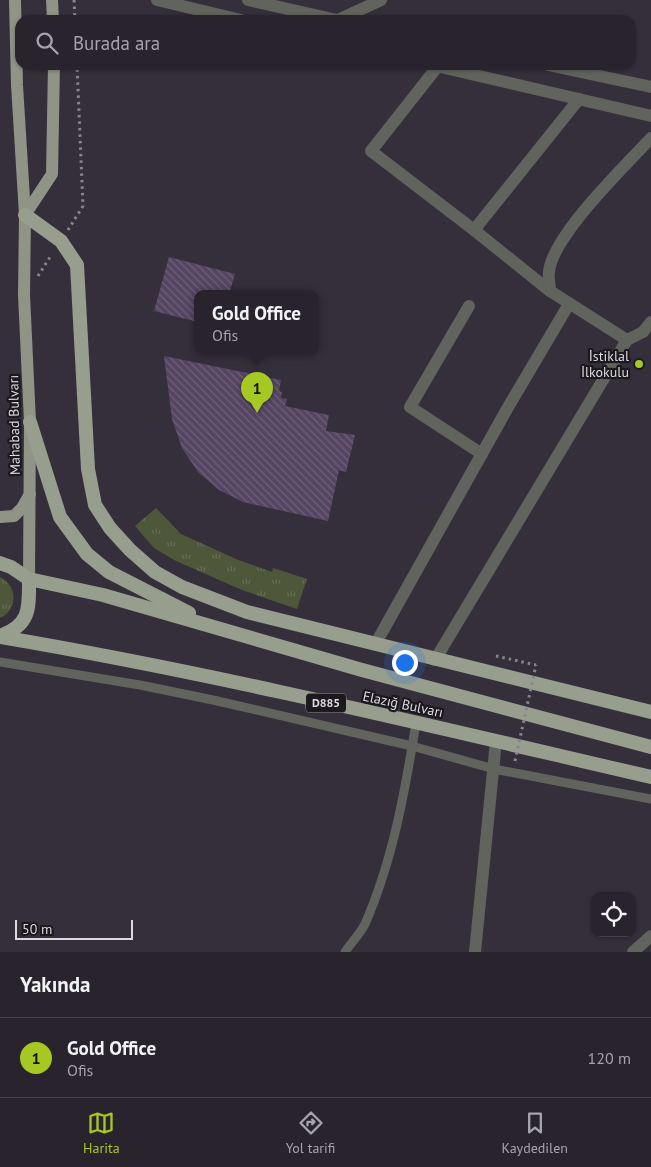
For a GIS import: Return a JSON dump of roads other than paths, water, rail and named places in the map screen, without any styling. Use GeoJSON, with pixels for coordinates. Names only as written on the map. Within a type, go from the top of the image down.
{"type":"FeatureCollection","features":[{"type":"Feature","properties":{"kind":"highway"},"geometry":{"type":"LineString","coordinates":[[25,215],[61,241],[77,265],[88,469],[96,505],[110,528],[130,550],[155,572],[182,587],[247,612],[651,712]]}},
{"type":"Feature","properties":{"kind":"highway"},"geometry":{"type":"LineString","coordinates":[[30,422],[60,518],[87,554],[109,572],[220,629]]}},
{"type":"Feature","properties":{"kind":"highway","name":"Elazığ Bulvarı"},"geometry":{"type":"LineString","coordinates":[[0,563],[11,567],[30,579],[103,595],[362,670],[651,746]]}},
{"type":"Feature","properties":{"kind":"highway"},"geometry":{"type":"LineString","coordinates":[[0,637],[20,625],[27,615],[30,604],[30,579]]}},
{"type":"Feature","properties":{"kind":"highway","name":"Elazığ Bulvarı"},"geometry":{"type":"LineString","coordinates":[[0,637],[97,654],[416,723],[651,777]]}},
{"type":"Feature","properties":{"kind":"main road","name":"Mahabad Bulvarı"},"geometry":{"type":"LineString","coordinates":[[16,0],[16,15]]}},
{"type":"Feature","properties":{"kind":"main road","name":"Mahabad Bulvarı"},"geometry":{"type":"LineString","coordinates":[[17,70],[25,215],[24,295],[30,422],[30,579]]}},
{"type":"Feature","properties":{"kind":"main road"},"geometry":{"type":"LineString","coordinates":[[25,215],[52,174],[54,70]]}},
{"type":"Feature","properties":{"kind":"main road"},"geometry":{"type":"LineString","coordinates":[[0,517],[14,516],[22,508],[30,492]]}},
{"type":"Feature","properties":{"kind":"street"},"geometry":{"type":"LineString","coordinates":[[157,0],[221,15]]}},
{"type":"Feature","properties":{"kind":"street"},"geometry":{"type":"LineString","coordinates":[[248,0],[315,15]]}},
{"type":"Feature","properties":{"kind":"street"},"geometry":{"type":"LineString","coordinates":[[348,15],[381,0]]}},
{"type":"Feature","properties":{"kind":"street"},"geometry":{"type":"LineString","coordinates":[[432,70],[371,152],[474,230],[550,291],[627,340]]}},
{"type":"Feature","properties":{"kind":"street"},"geometry":{"type":"LineString","coordinates":[[452,70],[651,116]]}},
{"type":"Feature","properties":{"kind":"street"},"geometry":{"type":"LineString","coordinates":[[571,70],[651,87]]}},
{"type":"Feature","properties":{"kind":"street"},"geometry":{"type":"LineString","coordinates":[[474,230],[579,99]]}},
{"type":"Feature","properties":{"kind":"street"},"geometry":{"type":"LineString","coordinates":[[550,291],[548,271],[556,252],[575,221],[651,138]]}},
{"type":"Feature","properties":{"kind":"street"},"geometry":{"type":"LineString","coordinates":[[376,643],[569,304]]}},
{"type":"Feature","properties":{"kind":"street"},"geometry":{"type":"LineString","coordinates":[[469,306],[410,407],[482,454]]}},
{"type":"Feature","properties":{"kind":"street"},"geometry":{"type":"LineString","coordinates":[[435,660],[627,340],[643,332],[651,322]]}},
{"type":"Feature","properties":{"kind":"street"},"geometry":{"type":"LineString","coordinates":[[475,952],[496,741]]}},
{"type":"Feature","properties":{"kind":"street"},"geometry":{"type":"LineString","coordinates":[[633,952],[651,936]]}},
{"type":"Feature","properties":{"kind":"lane"},"geometry":{"type":"LineString","coordinates":[[0,662],[140,685],[412,746],[494,769],[651,799]]}},
{"type":"Feature","properties":{"kind":"lane"},"geometry":{"type":"LineString","coordinates":[[345,952],[364,925],[391,847],[404,800],[416,723]]}},
{"type":"Feature","properties":{"kind":"place","name":"İstiklal İlkokulu"},"geometry":{"type":"Point","coordinates":[639,364]}},
{"type":"Feature","properties":{"kind":"place","name":"Gold Office"},"geometry":{"type":"Point","coordinates":[257,413]}}]}
